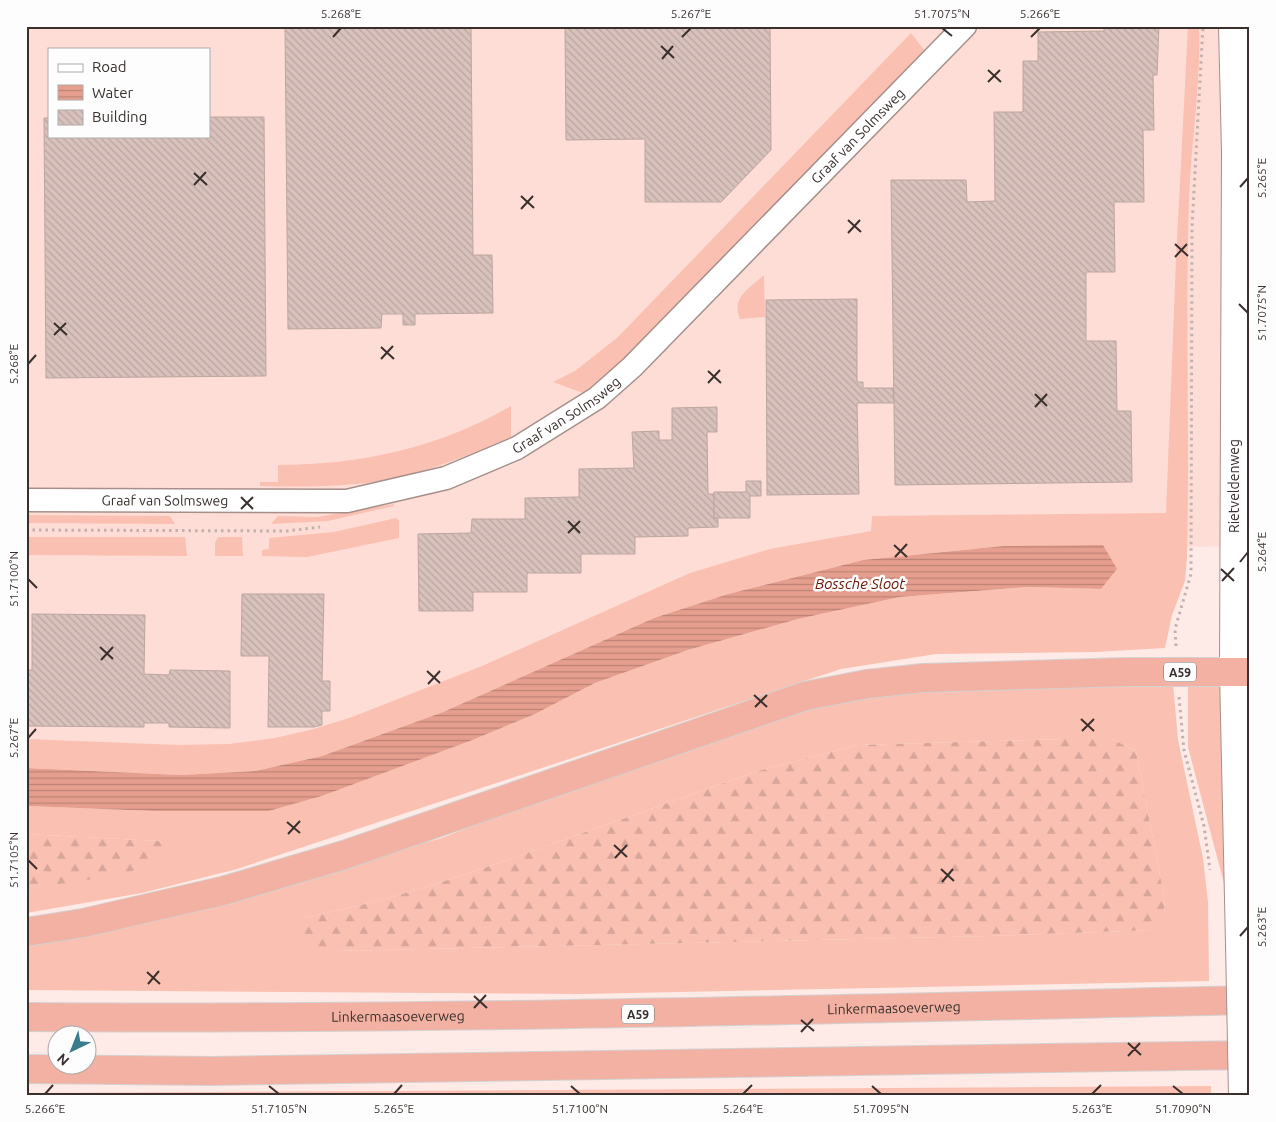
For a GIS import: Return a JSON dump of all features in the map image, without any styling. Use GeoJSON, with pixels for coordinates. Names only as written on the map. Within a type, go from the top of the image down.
{"type":"FeatureCollection","features":[{"type":"Feature","properties":{"kind":"highway","name":"A59"},"geometry":{"type":"LineString","coordinates":[[26,932],[84,923],[226,890],[344,855],[805,696],[867,684],[923,678],[1242,672]]}},
{"type":"Feature","properties":{"kind":"highway","name":"Linkermaasoeverweg"},"geometry":{"type":"LineString","coordinates":[[26,1017],[578,1016],[1250,1000]]}},
{"type":"Feature","properties":{"kind":"highway"},"geometry":{"type":"LineString","coordinates":[[26,1069],[232,1070],[1250,1055]]}},
{"type":"Feature","properties":{"kind":"main road","name":"Rietveldenweg"},"geometry":{"type":"LineString","coordinates":[[1233,26],[1242,672],[1240,943],[1243,1096]]}},
{"type":"Feature","properties":{"kind":"street","name":"Graaf van Solmsweg"},"geometry":{"type":"LineString","coordinates":[[26,500],[347,502],[446,478],[517,448],[597,398],[632,367],[965,26]]}},
{"type":"Feature","properties":{"kind":"path"},"geometry":{"type":"LineString","coordinates":[[1203,26],[1192,227],[1193,505],[1190,574],[1175,629],[1184,750],[1204,826],[1211,874]]}},
{"type":"Feature","properties":{"kind":"path"},"geometry":{"type":"LineString","coordinates":[[26,530],[287,531],[322,526]]}},
{"type":"Feature","properties":{"kind":"shaded area"},"geometry":{"type":"Polygon","coordinates":[[[26,26],[1250,26],[1250,546],[796,551],[254,758],[26,749],[26,26]]]}},
{"type":"Feature","properties":{"kind":"green space"},"geometry":{"type":"Polygon","coordinates":[[[1188,26],[1199,26],[1199,48],[1190,178],[1188,245],[1187,557],[1185,581],[1172,615],[1165,648],[1096,652],[936,654],[841,669],[237,869],[142,893],[26,913],[26,889],[56,884],[163,843],[159,841],[26,834],[26,806],[154,811],[269,811],[322,796],[470,741],[535,714],[595,683],[688,650],[798,619],[900,597],[1028,587],[1101,589],[1103,545],[1003,546],[863,560],[728,594],[654,618],[443,712],[322,756],[255,771],[181,775],[26,768],[26,739],[179,745],[229,744],[275,738],[314,729],[352,717],[482,666],[690,573],[770,549],[871,531],[872,516],[1166,513],[1188,26]]]}},
{"type":"Feature","properties":{"kind":"green space"},"geometry":{"type":"Polygon","coordinates":[[[911,33],[925,51],[645,338],[605,376],[583,393],[553,382],[575,371],[618,337],[911,33]]]}},
{"type":"Feature","properties":{"kind":"green space"},"geometry":{"type":"Polygon","coordinates":[[[764,275],[765,317],[740,319],[738,305],[740,299],[747,289],[764,275]]]}},
{"type":"Feature","properties":{"kind":"green space"},"geometry":{"type":"Polygon","coordinates":[[[511,406],[511,437],[435,467],[375,482],[308,487],[260,486],[260,482],[278,482],[278,465],[339,462],[398,451],[456,433],[484,421],[511,406]]]}},
{"type":"Feature","properties":{"kind":"green space"},"geometry":{"type":"Polygon","coordinates":[[[394,504],[394,506],[328,521],[271,524],[278,516],[317,517],[394,504]]]}},
{"type":"Feature","properties":{"kind":"green space"},"geometry":{"type":"Polygon","coordinates":[[[26,515],[170,516],[175,524],[26,523],[26,515]]]}},
{"type":"Feature","properties":{"kind":"green space"},"geometry":{"type":"Polygon","coordinates":[[[396,518],[399,521],[399,538],[307,557],[262,556],[262,550],[269,549],[269,538],[334,532],[396,518]]]}},
{"type":"Feature","properties":{"kind":"green space"},"geometry":{"type":"Polygon","coordinates":[[[26,537],[185,537],[187,556],[26,555],[26,537]]]}},
{"type":"Feature","properties":{"kind":"green space"},"geometry":{"type":"Polygon","coordinates":[[[218,537],[242,537],[243,556],[215,556],[215,543],[218,537]]]}},
{"type":"Feature","properties":{"kind":"green space"},"geometry":{"type":"Polygon","coordinates":[[[1173,683],[1178,740],[1203,858],[1208,902],[1209,981],[582,994],[26,990],[26,942],[274,885],[442,838],[548,796],[820,703],[883,690],[1173,683]],[[1112,739],[858,745],[758,771],[461,876],[386,899],[305,918],[335,951],[989,936],[1153,930],[1160,923],[1164,915],[1165,906],[1136,751],[1112,739]]]}},
{"type":"Feature","properties":{"kind":"green space"},"geometry":{"type":"Polygon","coordinates":[[[1188,683],[1223,686],[1225,887],[1188,747],[1188,683]]]}},
{"type":"Feature","properties":{"kind":"green space"},"geometry":{"type":"Polygon","coordinates":[[[1112,739],[1136,751],[1164,896],[1163,919],[1154,930],[989,936],[335,951],[310,951],[304,940],[302,931],[305,918],[386,899],[461,876],[758,771],[858,745],[1112,739]]]}},
{"type":"Feature","properties":{"kind":"green space"},"geometry":{"type":"Polygon","coordinates":[[[26,834],[159,841],[163,843],[163,846],[161,854],[154,863],[130,872],[26,889],[26,834]]]}},
{"type":"Feature","properties":{"kind":"green space"},"geometry":{"type":"Polygon","coordinates":[[[1211,1086],[1211,1096],[26,1096],[26,1093],[1211,1086]]]}},
{"type":"Feature","properties":{"kind":"water","name":"Bossche Sloot"},"geometry":{"type":"Polygon","coordinates":[[[1103,545],[1117,569],[1101,589],[1028,587],[900,597],[798,619],[688,650],[595,683],[535,714],[470,741],[322,796],[269,811],[154,811],[26,806],[26,768],[181,775],[255,771],[322,756],[443,712],[654,618],[728,594],[863,560],[1003,546],[1103,545]]]}},
{"type":"Feature","properties":{"kind":"building"},"geometry":{"type":"Polygon","coordinates":[[[285,26],[471,26],[473,255],[492,255],[493,313],[415,314],[415,325],[403,325],[403,314],[382,314],[381,328],[288,329],[285,26]]]}},
{"type":"Feature","properties":{"kind":"building"},"geometry":{"type":"Polygon","coordinates":[[[565,26],[770,26],[771,150],[721,202],[645,202],[645,139],[566,140],[565,26]]]}},
{"type":"Feature","properties":{"kind":"building"},"geometry":{"type":"Polygon","coordinates":[[[1104,26],[1159,26],[1157,75],[1153,75],[1154,130],[1143,130],[1144,202],[1114,202],[1115,272],[1086,272],[1086,341],[1116,341],[1117,411],[1131,411],[1132,482],[895,485],[891,180],[966,180],[967,202],[995,201],[994,112],[1023,112],[1023,61],[1038,61],[1038,32],[1104,31],[1104,26]]]}},
{"type":"Feature","properties":{"kind":"building"},"geometry":{"type":"Polygon","coordinates":[[[210,117],[264,117],[266,376],[46,378],[44,118],[48,118],[48,138],[210,138],[210,117]]]}},
{"type":"Feature","properties":{"kind":"building"},"geometry":{"type":"Polygon","coordinates":[[[857,299],[857,382],[863,382],[863,388],[893,388],[894,403],[857,403],[859,494],[767,495],[766,300],[857,299]]]}},
{"type":"Feature","properties":{"kind":"building"},"geometry":{"type":"Polygon","coordinates":[[[717,407],[717,432],[707,432],[708,494],[714,494],[714,518],[718,518],[718,527],[688,528],[688,536],[635,537],[635,554],[581,554],[581,573],[527,573],[527,592],[473,592],[473,611],[419,611],[418,534],[471,533],[472,519],[525,519],[525,498],[579,497],[579,469],[634,468],[632,432],[659,431],[659,440],[672,440],[672,408],[717,407]]]}},
{"type":"Feature","properties":{"kind":"building"},"geometry":{"type":"Polygon","coordinates":[[[746,481],[761,481],[761,496],[750,496],[750,518],[714,518],[714,492],[746,492],[746,481]]]}},
{"type":"Feature","properties":{"kind":"building"},"geometry":{"type":"Polygon","coordinates":[[[242,594],[324,594],[322,681],[330,681],[330,711],[322,711],[322,725],[314,727],[268,727],[269,656],[241,656],[242,594]]]}},
{"type":"Feature","properties":{"kind":"building"},"geometry":{"type":"Polygon","coordinates":[[[32,614],[145,615],[144,674],[169,675],[170,670],[230,671],[230,728],[169,727],[169,723],[144,723],[144,727],[26,726],[26,670],[32,670],[32,614]]]}}]}
